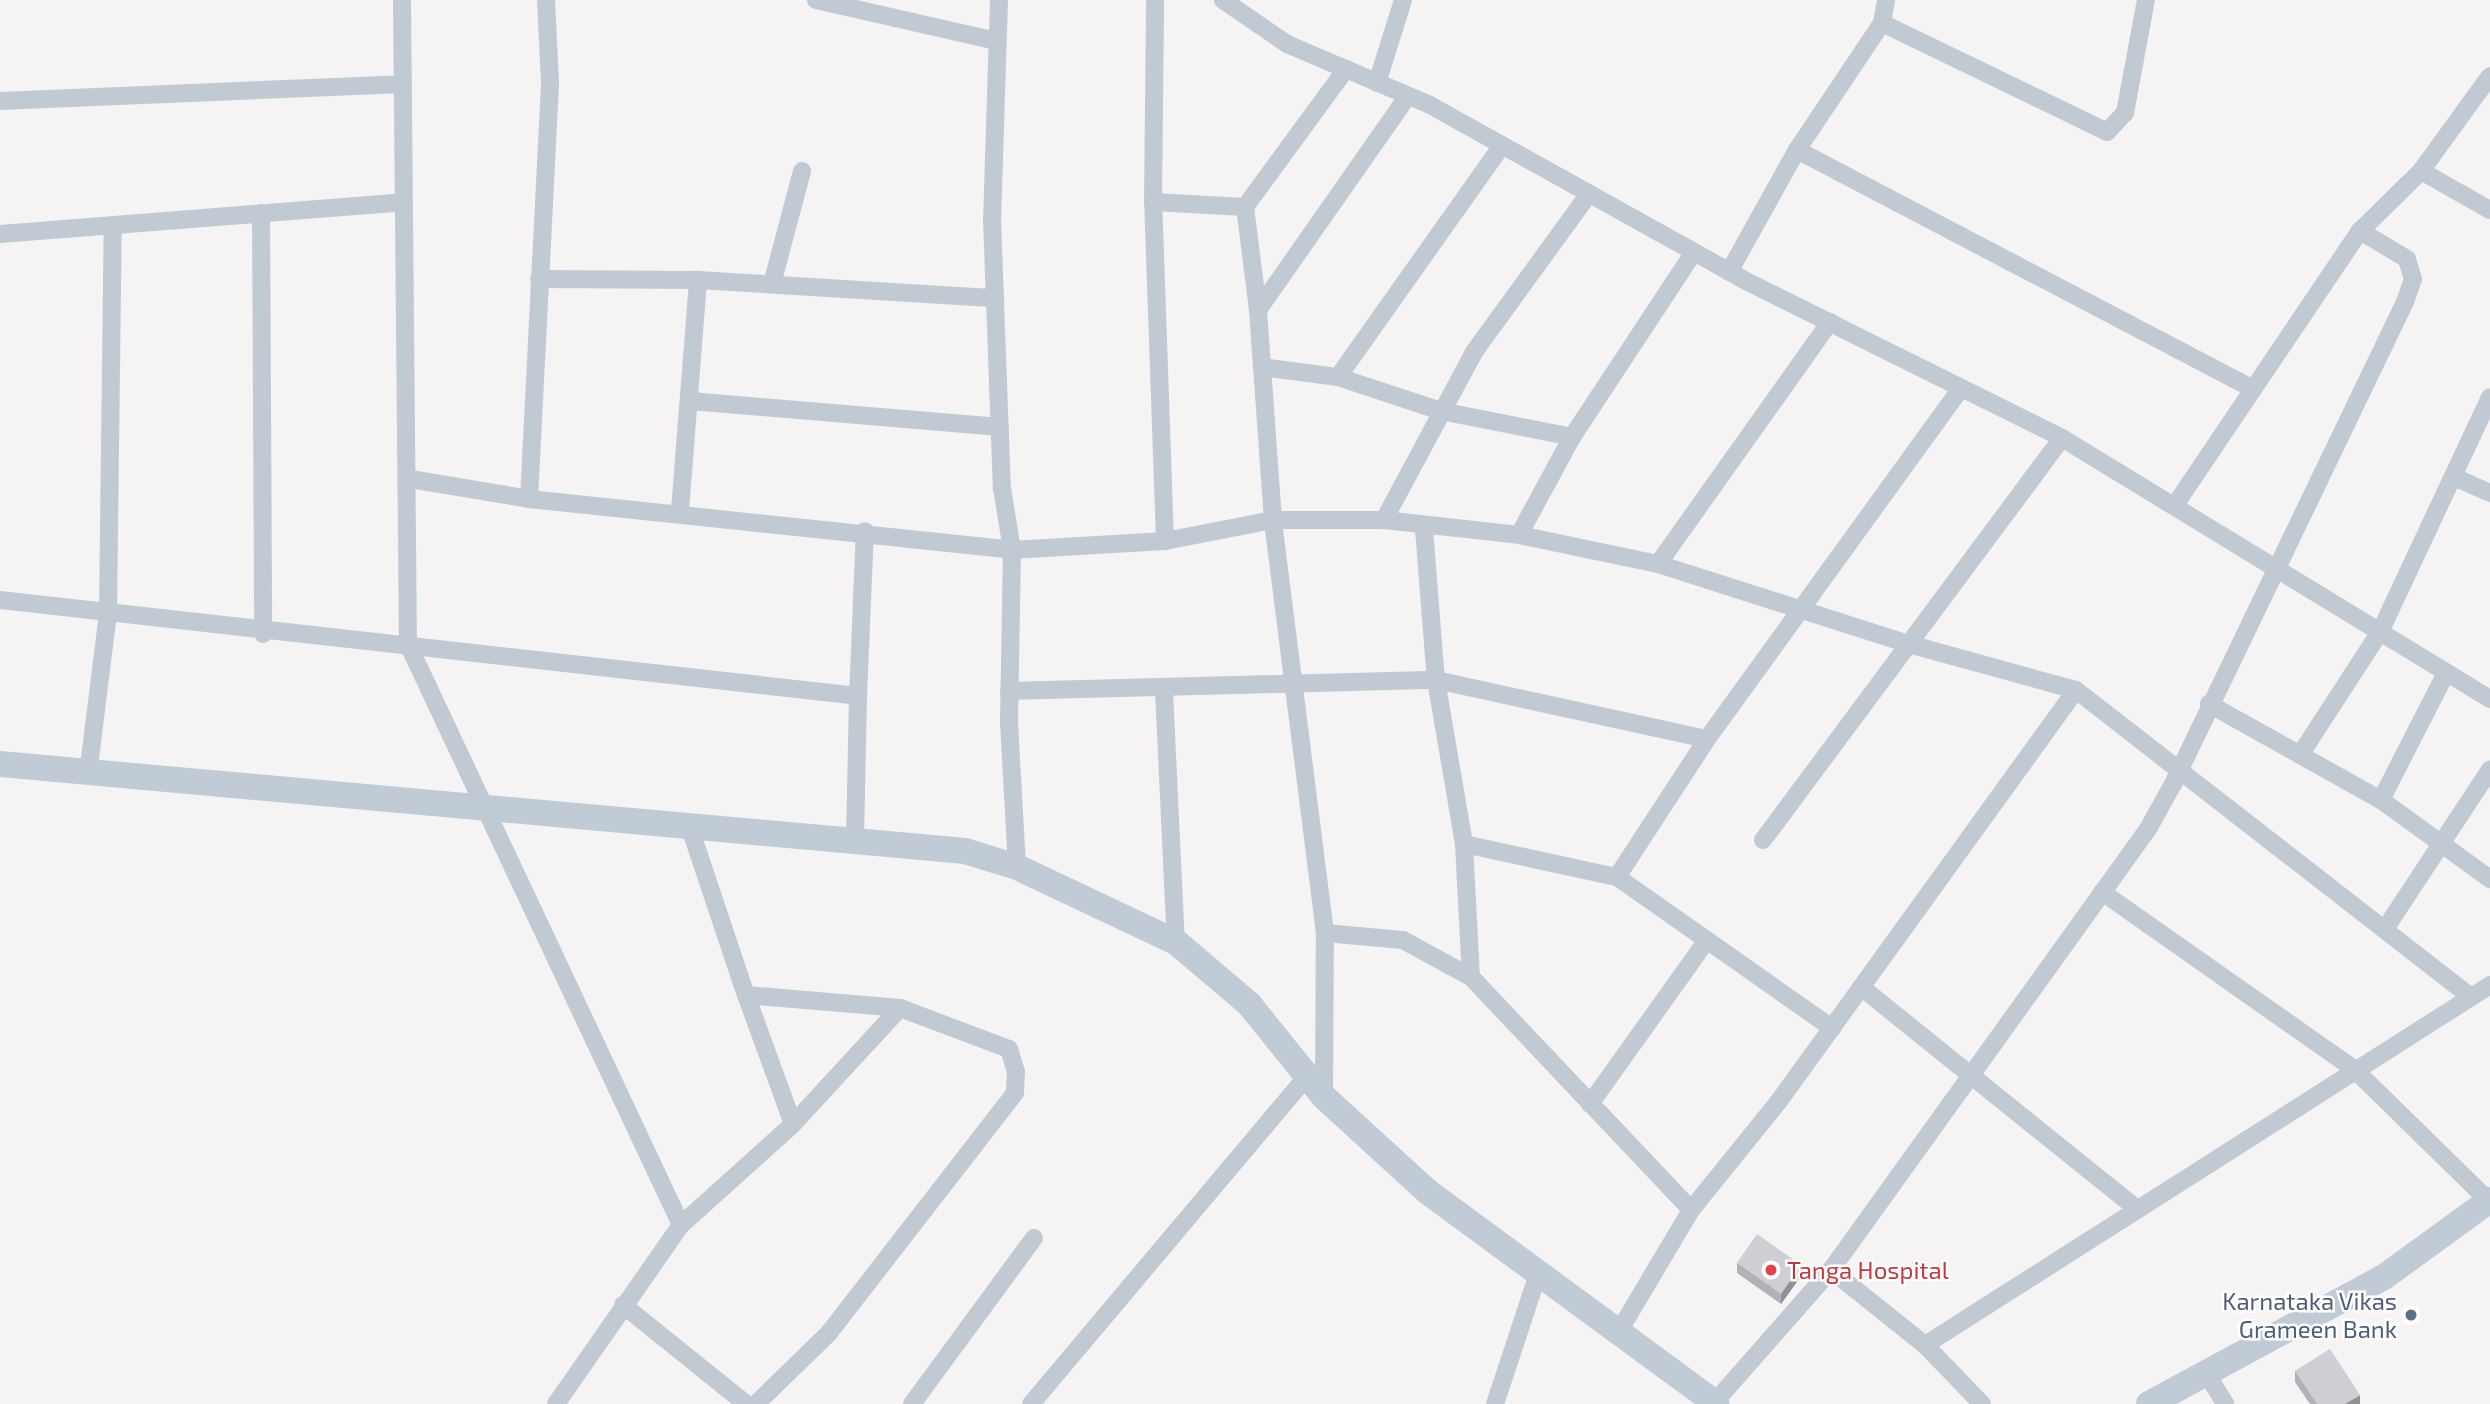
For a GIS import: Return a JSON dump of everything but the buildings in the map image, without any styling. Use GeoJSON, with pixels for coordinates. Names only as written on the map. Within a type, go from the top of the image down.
{"type":"FeatureCollection","features":[{"type":"Feature","properties":{"kind":"street"},"geometry":{"type":"LineString","coordinates":[[402,0],[410,479],[408,644],[681,1225]]}},
{"type":"Feature","properties":{"kind":"street"},"geometry":{"type":"LineString","coordinates":[[528,499],[550,82],[546,0]]}},
{"type":"Feature","properties":{"kind":"street"},"geometry":{"type":"LineString","coordinates":[[999,0],[996,41],[995,298],[1000,427],[1012,551],[1009,691],[1017,867]]}},
{"type":"Feature","properties":{"kind":"street"},"geometry":{"type":"LineString","coordinates":[[1155,0],[1153,202],[1165,541]]}},
{"type":"Feature","properties":{"kind":"street"},"geometry":{"type":"LineString","coordinates":[[1223,0],[1287,44],[1408,96],[1502,145],[1729,272],[2062,438],[2490,699]]}},
{"type":"Feature","properties":{"kind":"street"},"geometry":{"type":"LineString","coordinates":[[1377,83],[1403,0]]}},
{"type":"Feature","properties":{"kind":"street"},"geometry":{"type":"LineString","coordinates":[[1729,272],[1797,150],[1882,23],[1886,0]]}},
{"type":"Feature","properties":{"kind":"street"},"geometry":{"type":"LineString","coordinates":[[1882,23],[2107,132],[2125,113],[2146,0]]}},
{"type":"Feature","properties":{"kind":"street"},"geometry":{"type":"LineString","coordinates":[[825,1],[996,41]]}},
{"type":"Feature","properties":{"kind":"street"},"geometry":{"type":"LineString","coordinates":[[1324,1097],[1325,933],[1273,520],[1258,310],[1245,207],[1346,69]]}},
{"type":"Feature","properties":{"kind":"street"},"geometry":{"type":"LineString","coordinates":[[2175,505],[2360,231],[2421,171],[2490,76]]}},
{"type":"Feature","properties":{"kind":"street"},"geometry":{"type":"LineString","coordinates":[[0,101],[403,84]]}},
{"type":"Feature","properties":{"kind":"street"},"geometry":{"type":"LineString","coordinates":[[1258,310],[1408,96]]}},
{"type":"Feature","properties":{"kind":"street"},"geometry":{"type":"LineString","coordinates":[[1338,377],[1502,145]]}},
{"type":"Feature","properties":{"kind":"street"},"geometry":{"type":"LineString","coordinates":[[1797,150],[2253,390]]}},
{"type":"Feature","properties":{"kind":"street"},"geometry":{"type":"LineString","coordinates":[[772,284],[802,171]]}},
{"type":"Feature","properties":{"kind":"street"},"geometry":{"type":"LineString","coordinates":[[2421,171],[2490,210]]}},
{"type":"Feature","properties":{"kind":"street"},"geometry":{"type":"LineString","coordinates":[[1384,520],[1474,352],[1588,194]]}},
{"type":"Feature","properties":{"kind":"street"},"geometry":{"type":"LineString","coordinates":[[0,234],[404,202]]}},
{"type":"Feature","properties":{"kind":"street"},"geometry":{"type":"LineString","coordinates":[[1153,202],[1245,207]]}},
{"type":"Feature","properties":{"kind":"street"},"geometry":{"type":"LineString","coordinates":[[261,213],[263,634]]}},
{"type":"Feature","properties":{"kind":"street"},"geometry":{"type":"LineString","coordinates":[[88,774],[108,613],[113,225]]}},
{"type":"Feature","properties":{"kind":"street"},"geometry":{"type":"LineString","coordinates":[[0,764],[486,813],[965,851],[1017,867],[1177,942],[1250,1004],[1324,1097],[1428,1192],[1716,1403],[1831,1270],[2148,829],[2181,767],[2273,568],[2413,279],[2407,259],[2360,231]]}},
{"type":"Feature","properties":{"kind":"street"},"geometry":{"type":"LineString","coordinates":[[1519,535],[1572,437],[1694,252]]}},
{"type":"Feature","properties":{"kind":"street"},"geometry":{"type":"LineString","coordinates":[[538,279],[698,280],[995,298]]}},
{"type":"Feature","properties":{"kind":"street"},"geometry":{"type":"LineString","coordinates":[[680,510],[698,280]]}},
{"type":"Feature","properties":{"kind":"street"},"geometry":{"type":"LineString","coordinates":[[1658,564],[1830,323]]}},
{"type":"Feature","properties":{"kind":"street"},"geometry":{"type":"LineString","coordinates":[[1262,367],[1338,377],[1441,411],[1572,437]]}},
{"type":"Feature","properties":{"kind":"street"},"geometry":{"type":"LineString","coordinates":[[1617,877],[1707,739],[1961,388]]}},
{"type":"Feature","properties":{"kind":"street"},"geometry":{"type":"LineString","coordinates":[[2300,755],[2380,632],[2490,397]]}},
{"type":"Feature","properties":{"kind":"street"},"geometry":{"type":"LineString","coordinates":[[690,401],[1000,427]]}},
{"type":"Feature","properties":{"kind":"street"},"geometry":{"type":"LineString","coordinates":[[1763,840],[1905,643],[2062,438]]}},
{"type":"Feature","properties":{"kind":"street"},"geometry":{"type":"LineString","coordinates":[[2454,477],[2490,493]]}},
{"type":"Feature","properties":{"kind":"street"},"geometry":{"type":"LineString","coordinates":[[410,479],[528,499],[680,510],[1012,551],[1165,541],[1273,520],[1384,520],[1424,529],[1519,535],[1658,564],[1905,643],[2076,690],[2181,767],[2471,997]]}},
{"type":"Feature","properties":{"kind":"street"},"geometry":{"type":"LineString","coordinates":[[1424,529],[1436,680],[1464,844],[1471,977]]}},
{"type":"Feature","properties":{"kind":"street"},"geometry":{"type":"LineString","coordinates":[[855,842],[865,531]]}},
{"type":"Feature","properties":{"kind":"street"},"geometry":{"type":"LineString","coordinates":[[0,600],[263,634],[408,644],[858,696]]}},
{"type":"Feature","properties":{"kind":"street"},"geometry":{"type":"LineString","coordinates":[[2381,800],[2446,673]]}},
{"type":"Feature","properties":{"kind":"street"},"geometry":{"type":"LineString","coordinates":[[1009,691],[1164,691],[1436,680],[1707,739]]}},
{"type":"Feature","properties":{"kind":"street"},"geometry":{"type":"LineString","coordinates":[[1618,1333],[1691,1210],[1832,1028],[2076,690]]}},
{"type":"Feature","properties":{"kind":"street"},"geometry":{"type":"LineString","coordinates":[[1164,691],[1177,942]]}},
{"type":"Feature","properties":{"kind":"street"},"geometry":{"type":"LineString","coordinates":[[2209,704],[2381,800],[2490,879]]}},
{"type":"Feature","properties":{"kind":"street"},"geometry":{"type":"LineString","coordinates":[[2385,929],[2490,770]]}},
{"type":"Feature","properties":{"kind":"street"},"geometry":{"type":"LineString","coordinates":[[691,831],[793,1124]]}},
{"type":"Feature","properties":{"kind":"street"},"geometry":{"type":"LineString","coordinates":[[1464,844],[1617,877],[1832,1028]]}},
{"type":"Feature","properties":{"kind":"street"},"geometry":{"type":"LineString","coordinates":[[2102,892],[2355,1070],[2490,1201],[2384,1277],[2149,1404]]}},
{"type":"Feature","properties":{"kind":"street"},"geometry":{"type":"LineString","coordinates":[[1325,933],[1403,940],[1471,977],[1691,1210]]}},
{"type":"Feature","properties":{"kind":"street"},"geometry":{"type":"LineString","coordinates":[[1590,1104],[1707,940]]}},
{"type":"Feature","properties":{"kind":"street"},"geometry":{"type":"LineString","coordinates":[[1925,1345],[2490,985]]}},
{"type":"Feature","properties":{"kind":"street"},"geometry":{"type":"LineString","coordinates":[[1861,987],[1969,1077],[2137,1209]]}},
{"type":"Feature","properties":{"kind":"street"},"geometry":{"type":"LineString","coordinates":[[746,995],[900,1008],[1009,1049],[1016,1093],[830,1334],[756,1404]]}},
{"type":"Feature","properties":{"kind":"street"},"geometry":{"type":"LineString","coordinates":[[556,1404],[681,1225],[793,1124],[900,1008]]}},
{"type":"Feature","properties":{"kind":"street"},"geometry":{"type":"LineString","coordinates":[[1031,1404],[1307,1076]]}},
{"type":"Feature","properties":{"kind":"street"},"geometry":{"type":"LineString","coordinates":[[912,1404],[1034,1238]]}},
{"type":"Feature","properties":{"kind":"street"},"geometry":{"type":"LineString","coordinates":[[1831,1270],[1925,1345],[1982,1404]]}},
{"type":"Feature","properties":{"kind":"street"},"geometry":{"type":"LineString","coordinates":[[1495,1404],[1538,1273]]}},
{"type":"Feature","properties":{"kind":"street"},"geometry":{"type":"LineString","coordinates":[[623,1305],[746,1404]]}},
{"type":"Feature","properties":{"kind":"street"},"geometry":{"type":"LineString","coordinates":[[2206,1373],[2225,1404]]}},
{"type":"Feature","properties":{"kind":"place","name":"Tanga Hospital"},"geometry":{"type":"Point","coordinates":[1771,1270]}},
{"type":"Feature","properties":{"kind":"place","name":"Karnataka Vikas Grameen Bank"},"geometry":{"type":"Point","coordinates":[2411,1315]}}]}
